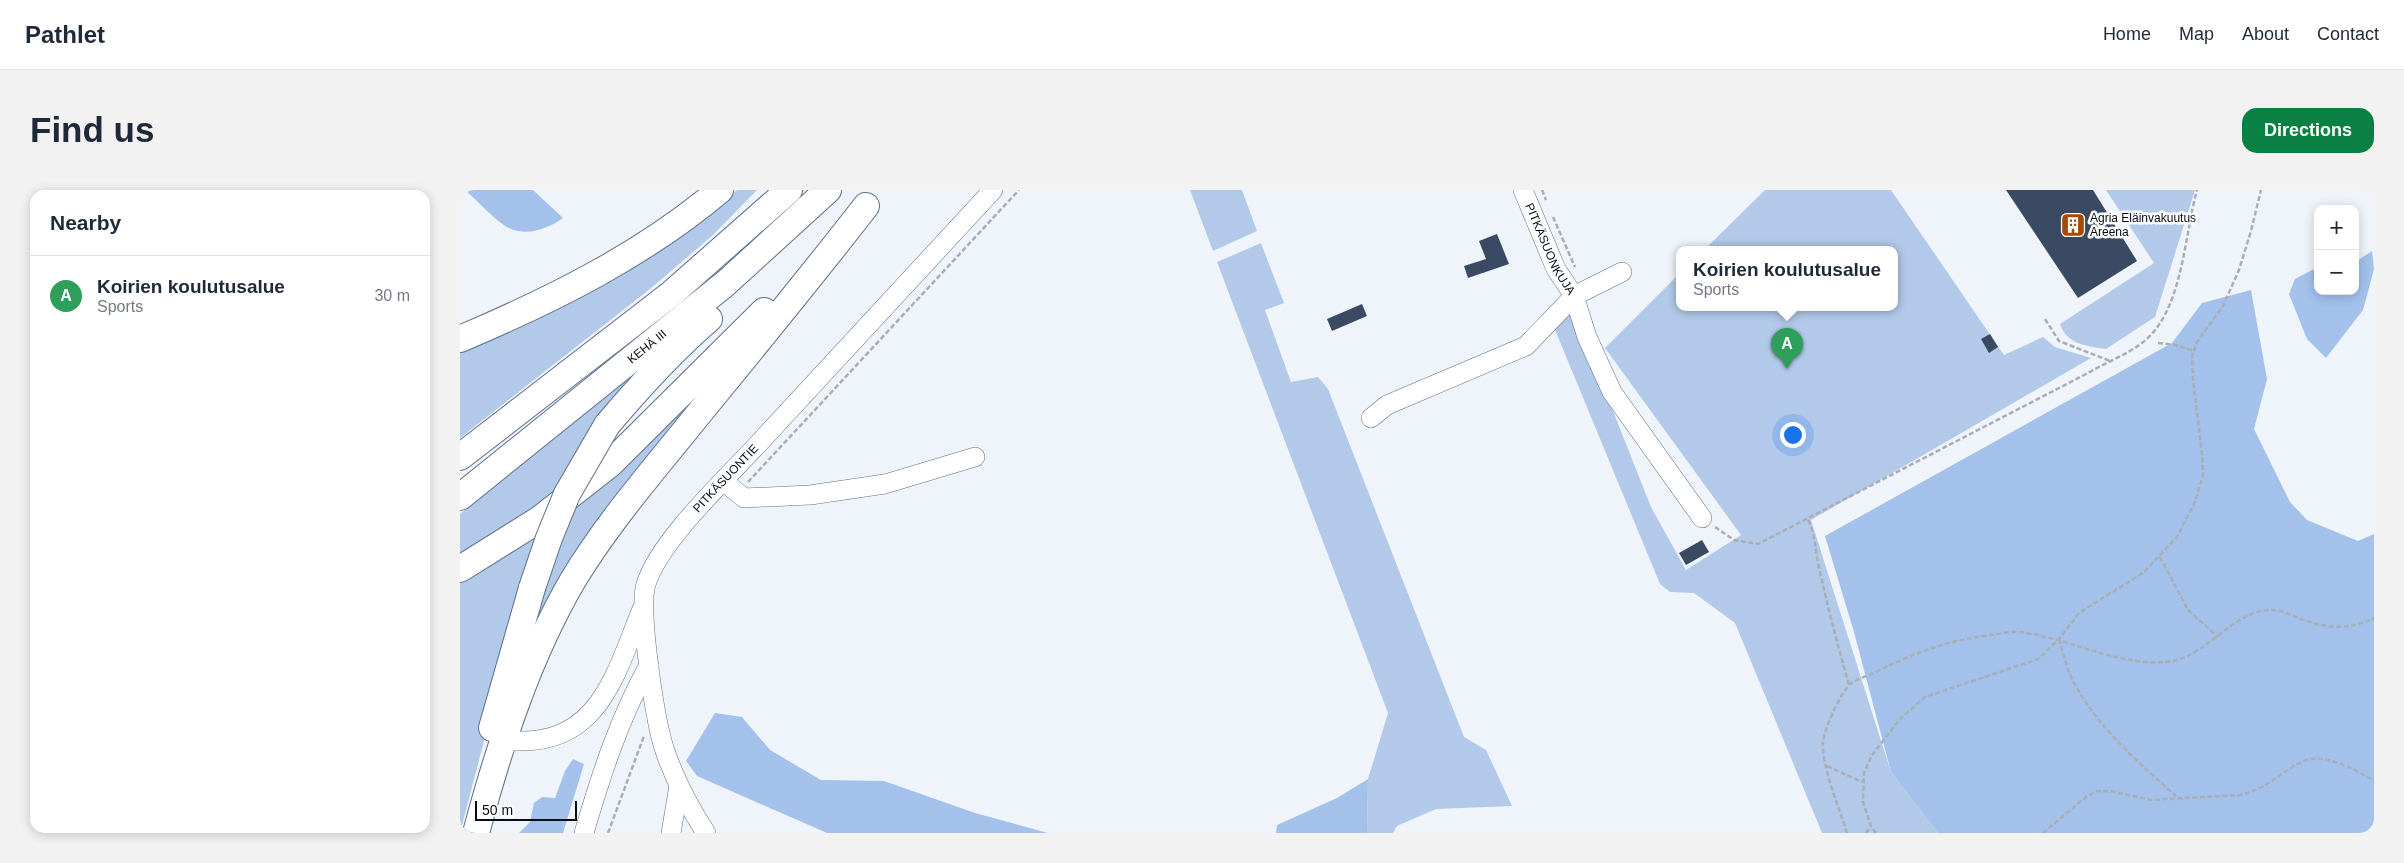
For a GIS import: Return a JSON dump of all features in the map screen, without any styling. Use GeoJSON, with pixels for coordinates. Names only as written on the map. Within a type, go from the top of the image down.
{"type":"FeatureCollection","features":[{"type":"Feature","properties":{"kind":"highway"},"geometry":{"type":"LineString","coordinates":[[460,340],[532,309],[639,250],[693,212],[720,190]]}},
{"type":"Feature","properties":{"kind":"highway"},"geometry":{"type":"LineString","coordinates":[[706,264],[742,218],[768,190]]}},
{"type":"Feature","properties":{"kind":"highway"},"geometry":{"type":"LineString","coordinates":[[465,450],[622,334],[706,264],[789,190]]}},
{"type":"Feature","properties":{"kind":"highway","name":"KEHÄ III"},"geometry":{"type":"LineString","coordinates":[[460,497],[726,283],[828,190]]}},
{"type":"Feature","properties":{"kind":"highway"},"geometry":{"type":"LineString","coordinates":[[465,833],[498,704],[532,588],[549,538],[567,494],[607,424],[684,341],[732,298],[843,190]]}},
{"type":"Feature","properties":{"kind":"highway"},"geometry":{"type":"LineString","coordinates":[[460,569],[540,519],[610,464],[873,198]]}},
{"type":"Feature","properties":{"kind":"highway"},"geometry":{"type":"LineString","coordinates":[[476,833],[504,740],[532,662],[550,623],[592,550],[617,515],[814,274],[873,198]]}},
{"type":"Feature","properties":{"kind":"highway"},"geometry":{"type":"LineString","coordinates":[[460,326],[564,290]]}},
{"type":"Feature","properties":{"kind":"street","name":"PITKÄSUONTIE"},"geometry":{"type":"LineString","coordinates":[[702,830],[680,786],[664,747],[649,665],[643,606],[646,585],[656,561],[730,487],[993,190]]}},
{"type":"Feature","properties":{"kind":"street","name":"PITKÄSUONKUJA"},"geometry":{"type":"LineString","coordinates":[[1523,190],[1556,269],[1580,294],[1587,337],[1612,392],[1702,518]]}},
{"type":"Feature","properties":{"kind":"street"},"geometry":{"type":"LineString","coordinates":[[1371,418],[1387,405],[1526,346],[1580,294],[1622,272]]}},
{"type":"Feature","properties":{"kind":"street"},"geometry":{"type":"LineString","coordinates":[[730,487],[744,498],[810,495],[885,484],[975,457]]}},
{"type":"Feature","properties":{"kind":"street"},"geometry":{"type":"LineString","coordinates":[[504,740],[542,740],[560,735],[582,722],[602,701],[643,606]]}},
{"type":"Feature","properties":{"kind":"street"},"geometry":{"type":"LineString","coordinates":[[584,833],[607,756],[624,715],[649,665]]}},
{"type":"Feature","properties":{"kind":"street"},"geometry":{"type":"LineString","coordinates":[[671,833],[680,786]]}},
{"type":"Feature","properties":{"kind":"path"},"geometry":{"type":"LineString","coordinates":[[730,487],[1019,190]]}},
{"type":"Feature","properties":{"kind":"path"},"geometry":{"type":"LineString","coordinates":[[1542,190],[1548,204]]}},
{"type":"Feature","properties":{"kind":"path"},"geometry":{"type":"LineString","coordinates":[[1702,518],[1734,540],[1758,544],[2142,343],[2164,314],[2172,298],[2197,190]]}},
{"type":"Feature","properties":{"kind":"path"},"geometry":{"type":"LineString","coordinates":[[1876,833],[1870,826],[1863,802],[1862,782],[1868,763],[1881,742],[1901,718],[1925,697],[2038,659],[2059,639],[2079,613],[2138,577],[2160,557],[2177,537],[2187,519],[2203,475],[2192,379],[2194,351],[2197,342],[2223,306],[2239,270],[2261,190]]}},
{"type":"Feature","properties":{"kind":"path"},"geometry":{"type":"LineString","coordinates":[[1551,211],[1580,294]]}},
{"type":"Feature","properties":{"kind":"path"},"geometry":{"type":"LineString","coordinates":[[2045,319],[2059,341],[2110,360]]}},
{"type":"Feature","properties":{"kind":"path"},"geometry":{"type":"LineString","coordinates":[[2158,343],[2176,345],[2194,351]]}},
{"type":"Feature","properties":{"kind":"path"},"geometry":{"type":"LineString","coordinates":[[1808,519],[1815,532],[1821,578],[1833,630],[1849,685]]}},
{"type":"Feature","properties":{"kind":"path"},"geometry":{"type":"LineString","coordinates":[[2160,557],[2188,610],[2218,637]]}},
{"type":"Feature","properties":{"kind":"path"},"geometry":{"type":"LineString","coordinates":[[1847,833],[1827,766],[1823,743],[1829,719],[1849,685],[1900,660],[1945,642],[2016,632],[2059,639],[2104,655],[2166,662],[2189,655],[2218,637],[2239,620],[2258,611],[2279,610],[2324,626],[2339,628],[2351,627],[2374,618]]}},
{"type":"Feature","properties":{"kind":"path"},"geometry":{"type":"LineString","coordinates":[[2059,639],[2069,672],[2098,718],[2138,763],[2178,798]]}},
{"type":"Feature","properties":{"kind":"path"},"geometry":{"type":"LineString","coordinates":[[2043,833],[2087,796],[2097,791],[2110,791],[2151,800],[2226,797],[2254,792],[2302,762],[2313,759],[2358,771],[2374,782]]}},
{"type":"Feature","properties":{"kind":"path"},"geometry":{"type":"LineString","coordinates":[[1827,766],[1862,782]]}},
{"type":"Feature","properties":{"kind":"path"},"geometry":{"type":"LineString","coordinates":[[1866,833],[1870,826]]}},
{"type":"Feature","properties":{"kind":"shaded area"},"geometry":{"type":"Polygon","coordinates":[[[465,190],[533,190],[563,218],[538,230],[516,231],[498,221],[465,190]]]}},
{"type":"Feature","properties":{"kind":"shaded area"},"geometry":{"type":"Polygon","coordinates":[[[737,190],[757,190],[713,235],[650,289],[460,438],[460,348],[726,200],[737,190]]]}},
{"type":"Feature","properties":{"kind":"shaded area"},"geometry":{"type":"Polygon","coordinates":[[[1190,190],[1242,190],[1257,231],[1213,251],[1190,190]]]}},
{"type":"Feature","properties":{"kind":"shaded area"},"geometry":{"type":"Polygon","coordinates":[[[1765,190],[1891,190],[2004,355],[2043,337],[2055,347],[2091,358],[1811,520],[1891,772],[1938,833],[1822,833],[1735,623],[1694,593],[1670,592],[1660,584],[1553,325],[1568,310],[1584,338],[1651,507],[1686,570],[1741,535],[1605,348],[1676,277],[1676,311],[1898,311],[1898,246],[1708,246],[1765,190]]]}},
{"type":"Feature","properties":{"kind":"shaded area"},"geometry":{"type":"Polygon","coordinates":[[[2106,190],[2195,190],[2155,317],[2106,349],[2078,343],[2067,336],[2060,324],[2154,263],[2106,190]]]}},
{"type":"Feature","properties":{"kind":"shaded area"},"geometry":{"type":"Polygon","coordinates":[[[1261,243],[1284,303],[1265,310],[1291,382],[1318,377],[1328,389],[1464,737],[1486,750],[1512,806],[1436,809],[1397,826],[1393,833],[1367,833],[1368,779],[1388,713],[1217,262],[1261,243]]]}},
{"type":"Feature","properties":{"kind":"shaded area"},"geometry":{"type":"Polygon","coordinates":[[[2372,251],[2374,269],[2363,310],[2326,358],[2307,339],[2289,294],[2295,279],[2314,269],[2314,295],[2359,295],[2359,259],[2372,251]]]}},
{"type":"Feature","properties":{"kind":"shaded area"},"geometry":{"type":"Polygon","coordinates":[[[2251,290],[2267,379],[2254,429],[2290,502],[2307,520],[2358,541],[2374,534],[2374,833],[1938,833],[1891,772],[1854,632],[1825,536],[2172,343],[2202,303],[2251,290]]]}},
{"type":"Feature","properties":{"kind":"shaded area"},"geometry":{"type":"Polygon","coordinates":[[[671,344],[562,491],[460,559],[460,514],[671,344]]]}},
{"type":"Feature","properties":{"kind":"shaded area"},"geometry":{"type":"Polygon","coordinates":[[[702,388],[530,635],[547,572],[575,505],[702,388]]]}},
{"type":"Feature","properties":{"kind":"shaded area"},"geometry":{"type":"Polygon","coordinates":[[[545,526],[496,695],[460,833],[460,582],[545,526]]]}},
{"type":"Feature","properties":{"kind":"shaded area"},"geometry":{"type":"Polygon","coordinates":[[[715,713],[742,717],[770,750],[821,780],[884,781],[975,813],[1048,833],[827,833],[697,776],[686,761],[715,713]]]}},
{"type":"Feature","properties":{"kind":"shaded area"},"geometry":{"type":"Polygon","coordinates":[[[573,759],[584,764],[563,833],[519,833],[530,822],[534,803],[542,797],[555,798],[565,771],[573,759]]]}},
{"type":"Feature","properties":{"kind":"shaded area"},"geometry":{"type":"Polygon","coordinates":[[[1368,779],[1367,833],[1276,833],[1277,825],[1337,798],[1368,779]]]}},
{"type":"Feature","properties":{"kind":"building","name":"Agria Eläinvakuutus Areena"},"geometry":{"type":"Polygon","coordinates":[[[2006,190],[2093,190],[2137,261],[2078,298],[2006,190]]]}},
{"type":"Feature","properties":{"kind":"building"},"geometry":{"type":"Polygon","coordinates":[[[1497,234],[1509,264],[1468,278],[1464,266],[1486,259],[1479,241],[1497,234]]]}},
{"type":"Feature","properties":{"kind":"building"},"geometry":{"type":"Polygon","coordinates":[[[1362,304],[1367,316],[1332,331],[1327,319],[1362,304]]]}},
{"type":"Feature","properties":{"kind":"building"},"geometry":{"type":"Polygon","coordinates":[[[1990,334],[1998,347],[1989,353],[1981,339],[1990,334]]]}},
{"type":"Feature","properties":{"kind":"building"},"geometry":{"type":"Polygon","coordinates":[[[1702,540],[1709,552],[1686,565],[1679,553],[1702,540]]]}},
{"type":"Feature","properties":{"kind":"place","name":"Agria Eläinvakuutus Areena"},"geometry":{"type":"Point","coordinates":[2073,225]}},
{"type":"Feature","properties":{"kind":"place","name":"Koirien koulutusalue"},"geometry":{"type":"Point","coordinates":[1787,369]}}]}
